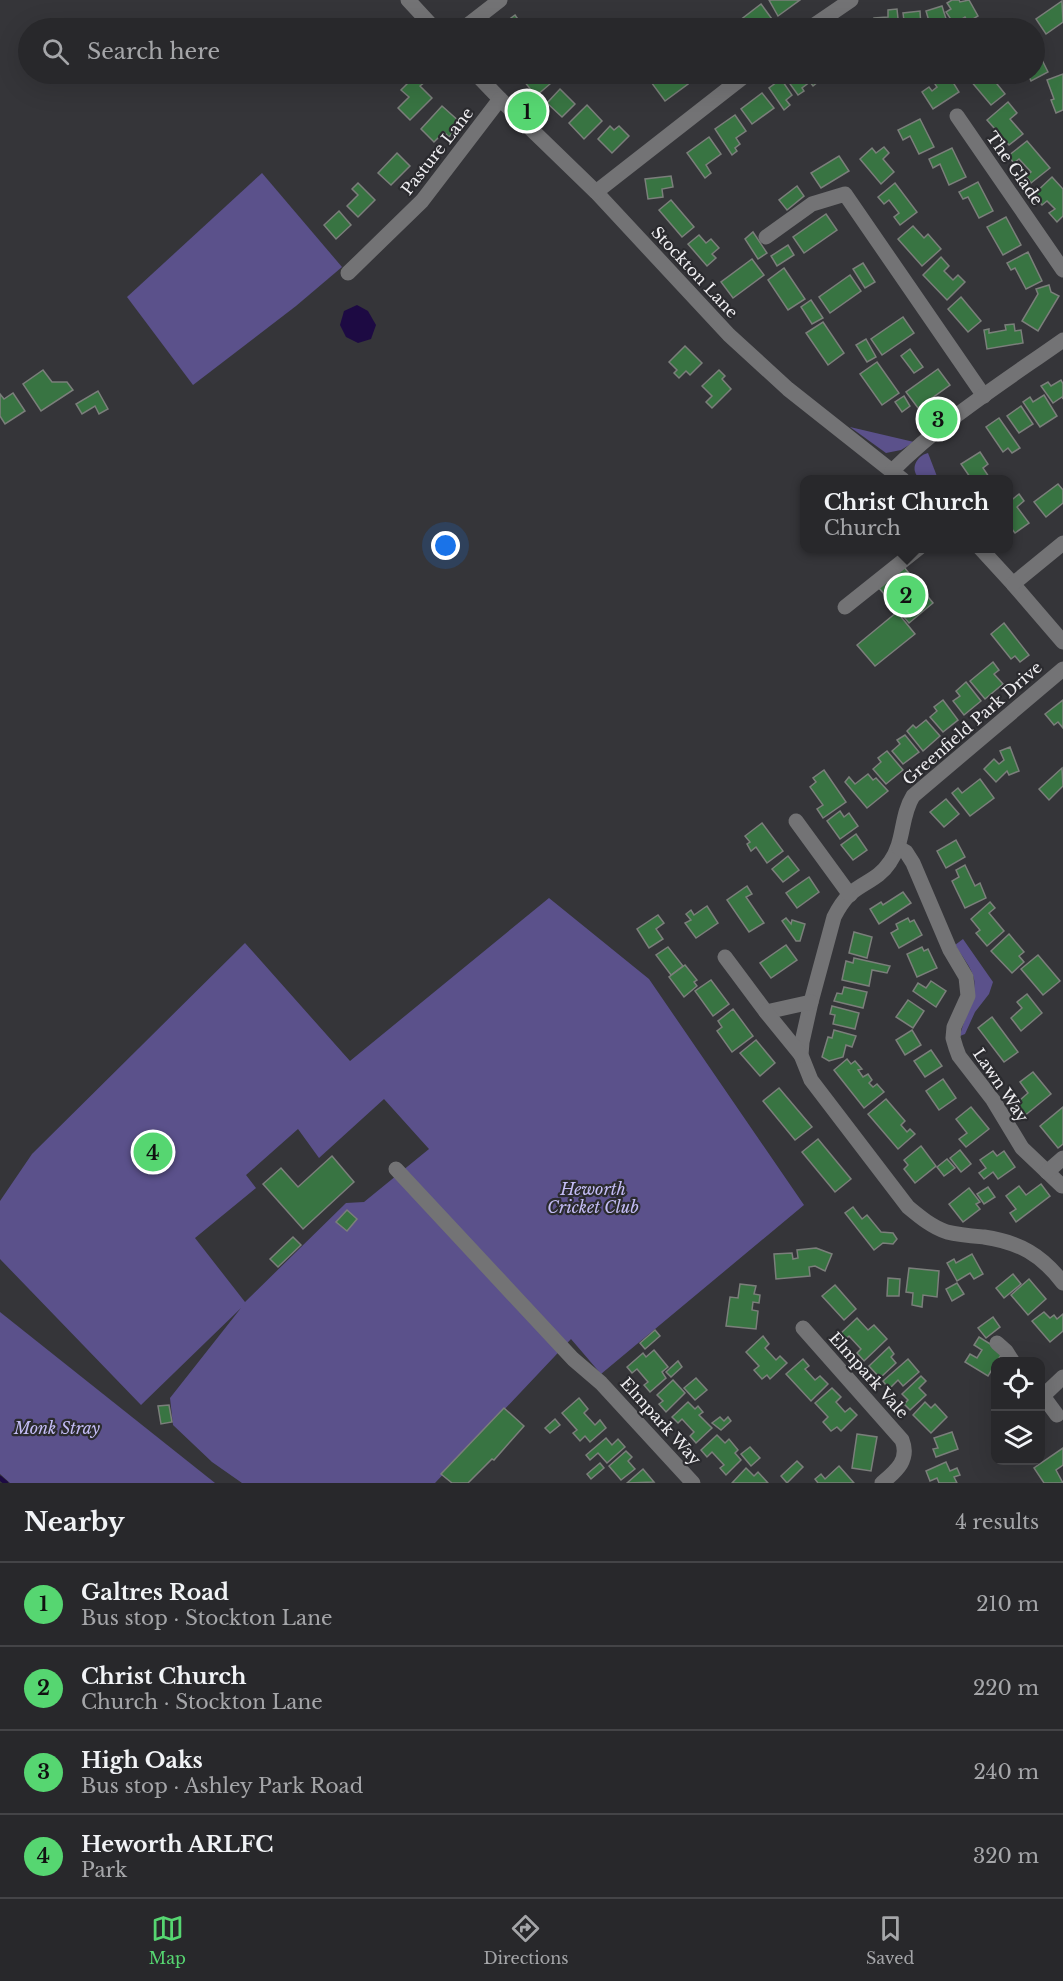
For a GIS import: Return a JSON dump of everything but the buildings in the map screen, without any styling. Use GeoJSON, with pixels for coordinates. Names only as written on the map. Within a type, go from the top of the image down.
{"type":"FeatureCollection","features":[{"type":"Feature","properties":{"kind":"street"},"geometry":{"type":"LineString","coordinates":[[408,0],[425,18]]}},
{"type":"Feature","properties":{"kind":"street"},"geometry":{"type":"LineString","coordinates":[[477,18],[500,0]]}},
{"type":"Feature","properties":{"kind":"street"},"geometry":{"type":"LineString","coordinates":[[825,18],[851,0]]}},
{"type":"Feature","properties":{"kind":"street","name":"Stockton Lane"},"geometry":{"type":"LineString","coordinates":[[486,84],[596,192],[729,335],[788,389],[898,475]]}},
{"type":"Feature","properties":{"kind":"street"},"geometry":{"type":"LineString","coordinates":[[596,192],[734,84]]}},
{"type":"Feature","properties":{"kind":"street","name":"Pasture Lane"},"geometry":{"type":"LineString","coordinates":[[348,273],[422,201],[500,99]]}},
{"type":"Feature","properties":{"kind":"street","name":"The Glade"},"geometry":{"type":"LineString","coordinates":[[957,116],[1063,270]]}},
{"type":"Feature","properties":{"kind":"street"},"geometry":{"type":"LineString","coordinates":[[766,237],[812,204],[845,195],[984,396]]}},
{"type":"Feature","properties":{"kind":"street"},"geometry":{"type":"LineString","coordinates":[[898,475],[907,456],[984,396],[1063,340]]}},
{"type":"Feature","properties":{"kind":"street"},"geometry":{"type":"LineString","coordinates":[[1013,584],[1063,543]]}},
{"type":"Feature","properties":{"kind":"street"},"geometry":{"type":"LineString","coordinates":[[844,607],[914,553]]}},
{"type":"Feature","properties":{"kind":"street"},"geometry":{"type":"LineString","coordinates":[[984,553],[1063,642]]}},
{"type":"Feature","properties":{"kind":"street","name":"Greenfield Park Drive"},"geometry":{"type":"LineString","coordinates":[[801,1055],[811,1002],[834,917],[840,905],[850,894],[879,876],[899,848],[907,806],[913,796],[1063,669]]}},
{"type":"Feature","properties":{"kind":"street"},"geometry":{"type":"LineString","coordinates":[[796,821],[850,894]]}},
{"type":"Feature","properties":{"kind":"street","name":"Lawn Way"},"geometry":{"type":"LineString","coordinates":[[899,848],[906,852],[913,862],[950,950],[966,977],[968,996],[954,1027],[953,1038],[959,1056],[984,1087],[1022,1148],[1062,1186]]}},
{"type":"Feature","properties":{"kind":"street"},"geometry":{"type":"LineString","coordinates":[[725,957],[801,1055],[811,1080],[908,1207],[923,1220],[948,1232],[1019,1245],[1044,1261],[1063,1282]]}},
{"type":"Feature","properties":{"kind":"street"},"geometry":{"type":"LineString","coordinates":[[766,1012],[811,1002]]}},
{"type":"Feature","properties":{"kind":"street"},"geometry":{"type":"LineString","coordinates":[[1047,1172],[1063,1158]]}},
{"type":"Feature","properties":{"kind":"street","name":"Elmpark Way"},"geometry":{"type":"LineString","coordinates":[[396,1169],[573,1359],[601,1383],[693,1483]]}},
{"type":"Feature","properties":{"kind":"street","name":"Elmpark Vale"},"geometry":{"type":"LineString","coordinates":[[803,1328],[902,1440],[905,1447],[903,1462],[888,1481]]}},
{"type":"Feature","properties":{"kind":"street"},"geometry":{"type":"LineString","coordinates":[[997,1343],[1010,1357]]}},
{"type":"Feature","properties":{"kind":"street"},"geometry":{"type":"LineString","coordinates":[[1045,1392],[1063,1377]]}},
{"type":"Feature","properties":{"kind":"street"},"geometry":{"type":"LineString","coordinates":[[1045,1398],[1058,1415]]}},
{"type":"Feature","properties":{"kind":"green space"},"geometry":{"type":"Polygon","coordinates":[[[262,173],[342,267],[296,306],[193,385],[127,297],[262,173]]]}},
{"type":"Feature","properties":{"kind":"green space"},"geometry":{"type":"Polygon","coordinates":[[[850,427],[914,442],[901,450],[886,453],[850,427]]]}},
{"type":"Feature","properties":{"kind":"green space"},"geometry":{"type":"Polygon","coordinates":[[[928,453],[936,475],[917,475],[915,472],[917,460],[928,453]]]}},
{"type":"Feature","properties":{"kind":"green space","name":"Heworth Cricket Club"},"geometry":{"type":"Polygon","coordinates":[[[549,898],[649,979],[804,1205],[601,1374],[571,1339],[435,1483],[242,1483],[212,1462],[173,1425],[170,1398],[241,1308],[141,1405],[0,1259],[0,1201],[32,1154],[245,943],[350,1061],[549,898]],[[384,1099],[319,1158],[298,1129],[246,1175],[256,1188],[195,1238],[245,1302],[346,1203],[364,1202],[429,1149],[384,1099]]]}},
{"type":"Feature","properties":{"kind":"green space"},"geometry":{"type":"Polygon","coordinates":[[[963,939],[993,982],[989,994],[975,1012],[965,1034],[960,1036],[974,985],[971,970],[955,945],[963,939]]]}},
{"type":"Feature","properties":{"kind":"green space","name":"Monk Stray"},"geometry":{"type":"Polygon","coordinates":[[[0,1312],[215,1483],[10,1483],[0,1474],[0,1312]]]}},
{"type":"Feature","properties":{"kind":"shaded area"},"geometry":{"type":"Polygon","coordinates":[[[357,305],[368,311],[376,325],[371,339],[358,343],[346,337],[340,325],[344,311],[357,305]]]}},
{"type":"Feature","properties":{"kind":"waterway"},"geometry":{"type":"LineString","coordinates":[[0,1478],[6,1483]]}},
{"type":"Feature","properties":{"kind":"place","name":"Galtres Road"},"geometry":{"type":"Point","coordinates":[527,111]}},
{"type":"Feature","properties":{"kind":"place","name":"High Oaks"},"geometry":{"type":"Point","coordinates":[938,419]}},
{"type":"Feature","properties":{"kind":"place","name":"Christ Church"},"geometry":{"type":"Point","coordinates":[906,595]}},
{"type":"Feature","properties":{"kind":"place","name":"Heworth ARLFC"},"geometry":{"type":"Point","coordinates":[153,1152]}}]}
